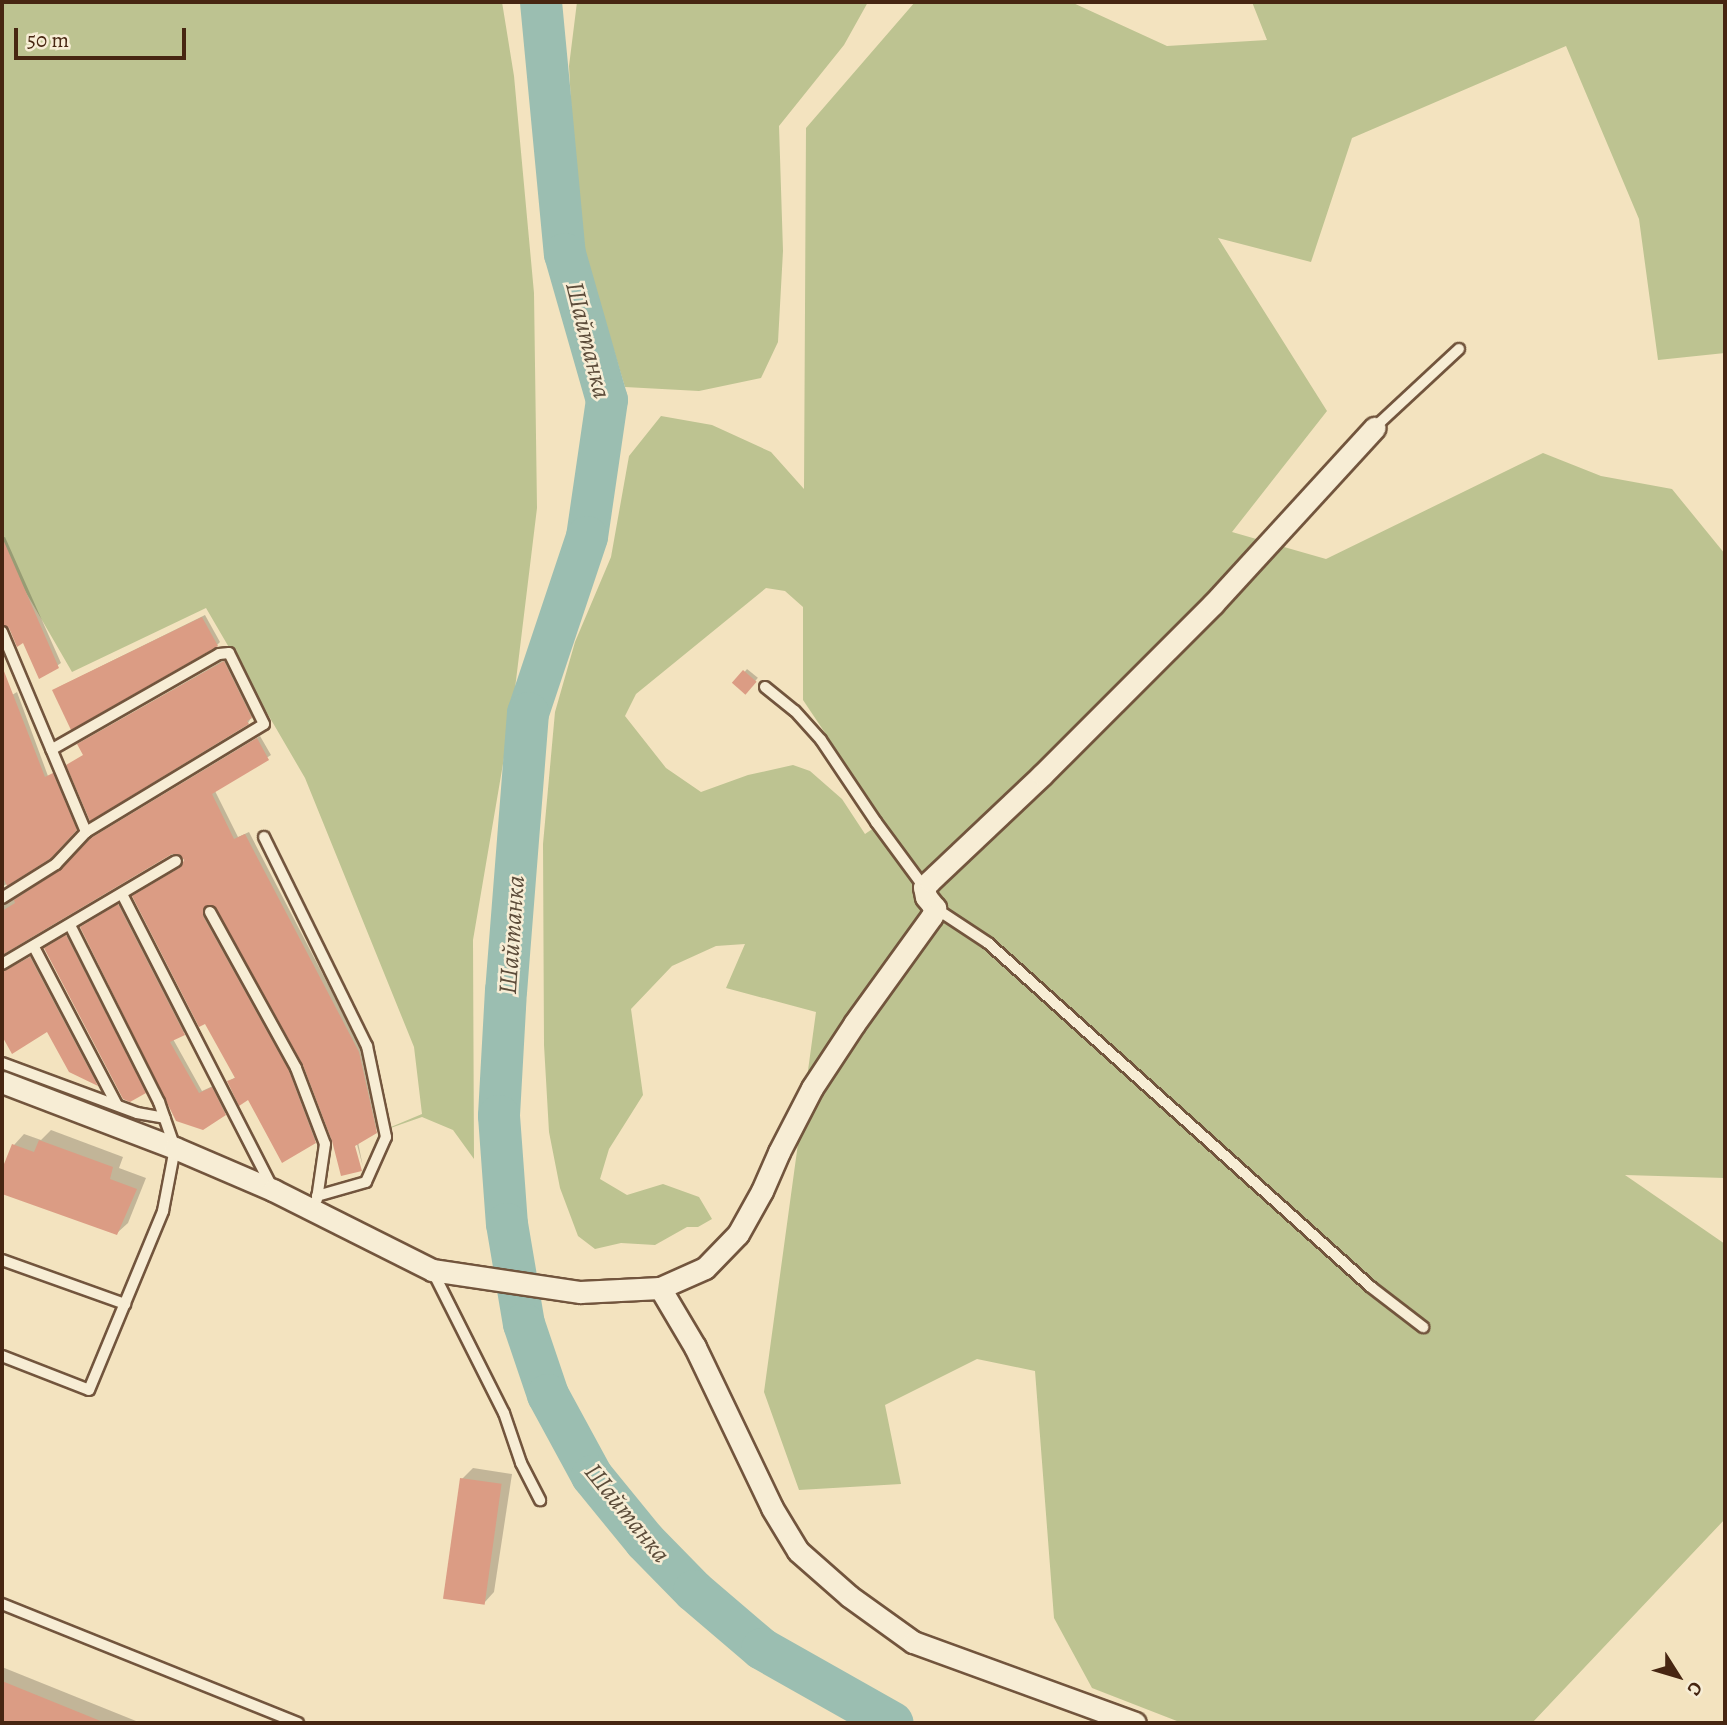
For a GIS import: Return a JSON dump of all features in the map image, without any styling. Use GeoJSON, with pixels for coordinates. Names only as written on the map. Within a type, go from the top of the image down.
{"type":"FeatureCollection","features":[{"type":"Feature","properties":{"kind":"street"},"geometry":{"type":"LineString","coordinates":[[2,1082],[175,1148],[273,1190],[316,1204],[432,1270],[580,1292],[660,1288],[705,1268],[738,1234],[812,1088],[935,908],[926,897],[925,887],[1213,604],[1374,428]]}},
{"type":"Feature","properties":{"kind":"street"},"geometry":{"type":"LineString","coordinates":[[660,1288],[695,1347],[772,1508],[798,1551],[849,1596],[913,1642],[1135,1723]]}},
{"type":"Feature","properties":{"kind":"lane"},"geometry":{"type":"LineString","coordinates":[[1374,428],[1459,349]]}},
{"type":"Feature","properties":{"kind":"lane"},"geometry":{"type":"LineString","coordinates":[[2,632],[86,832]]}},
{"type":"Feature","properties":{"kind":"lane"},"geometry":{"type":"LineString","coordinates":[[2,898],[56,864],[86,832],[264,724],[260,711],[229,653],[219,654],[51,750]]}},
{"type":"Feature","properties":{"kind":"lane"},"geometry":{"type":"LineString","coordinates":[[765,687],[795,711],[821,740],[876,822],[925,887]]}},
{"type":"Feature","properties":{"kind":"lane"},"geometry":{"type":"LineString","coordinates":[[264,837],[367,1046],[386,1137],[366,1182],[316,1204]]}},
{"type":"Feature","properties":{"kind":"lane"},"geometry":{"type":"LineString","coordinates":[[2,964],[176,861]]}},
{"type":"Feature","properties":{"kind":"lane"},"geometry":{"type":"LineString","coordinates":[[122,894],[273,1190]]}},
{"type":"Feature","properties":{"kind":"lane"},"geometry":{"type":"LineString","coordinates":[[935,908],[988,943],[1371,1287],[1423,1327]]}},
{"type":"Feature","properties":{"kind":"lane"},"geometry":{"type":"LineString","coordinates":[[210,912],[296,1068],[325,1144],[316,1204]]}},
{"type":"Feature","properties":{"kind":"lane"},"geometry":{"type":"LineString","coordinates":[[2,1356],[89,1390],[163,1211],[175,1148],[165,1118],[70,925]]}},
{"type":"Feature","properties":{"kind":"lane"},"geometry":{"type":"LineString","coordinates":[[34,947],[117,1105]]}},
{"type":"Feature","properties":{"kind":"lane"},"geometry":{"type":"LineString","coordinates":[[2,1063],[138,1113],[165,1118]]}},
{"type":"Feature","properties":{"kind":"lane"},"geometry":{"type":"LineString","coordinates":[[2,1260],[125,1304]]}},
{"type":"Feature","properties":{"kind":"lane"},"geometry":{"type":"LineString","coordinates":[[432,1270],[504,1413],[521,1463],[540,1500]]}},
{"type":"Feature","properties":{"kind":"lane"},"geometry":{"type":"LineString","coordinates":[[2,1604],[298,1723]]}},
{"type":"Feature","properties":{"kind":"green space"},"geometry":{"type":"Polygon","coordinates":[[[2,2],[502,2],[514,76],[534,293],[537,508],[513,705],[473,940],[474,1159],[453,1130],[422,1117],[379,1132],[422,1114],[414,1047],[305,778],[206,608],[72,672],[2,551],[2,2]]]}},
{"type":"Feature","properties":{"kind":"green space"},"geometry":{"type":"Polygon","coordinates":[[[577,2],[868,2],[844,45],[779,126],[783,251],[778,342],[761,378],[699,391],[625,387],[578,232],[569,66],[577,2]]]}},
{"type":"Feature","properties":{"kind":"green space"},"geometry":{"type":"Polygon","coordinates":[[[915,2],[1071,2],[1167,46],[1267,40],[1252,2],[1725,2],[1725,353],[1658,360],[1639,219],[1566,46],[1352,138],[1311,262],[1218,238],[1327,411],[1232,532],[1326,559],[1543,453],[1601,476],[1672,489],[1725,554],[1725,1178],[1625,1175],[1725,1244],[1725,1519],[1532,1723],[1182,1723],[1092,1688],[1054,1618],[1035,1371],[977,1359],[885,1405],[901,1484],[799,1490],[764,1392],[816,1012],[726,988],[745,944],[716,946],[672,966],[631,1009],[643,1095],[609,1149],[600,1179],[627,1195],[663,1184],[699,1197],[712,1219],[698,1227],[687,1227],[655,1245],[621,1243],[595,1249],[578,1236],[560,1188],[549,1132],[544,1045],[543,844],[555,712],[575,642],[611,557],[629,456],[661,416],[712,425],[771,452],[804,489],[806,128],[915,2]],[[766,588],[636,694],[625,716],[666,768],[701,792],[748,775],[793,765],[810,771],[842,799],[865,834],[884,821],[803,700],[803,607],[785,591],[766,588]]]}},
{"type":"Feature","properties":{"kind":"building"},"geometry":{"type":"Polygon","coordinates":[[[2,537],[59,668],[39,679],[23,643],[17,647],[9,628],[2,624],[2,537]]]}},
{"type":"Feature","properties":{"kind":"building"},"geometry":{"type":"Polygon","coordinates":[[[202,617],[218,646],[71,730],[52,690],[202,617]]]}},
{"type":"Feature","properties":{"kind":"building"},"geometry":{"type":"Polygon","coordinates":[[[224,661],[252,718],[247,721],[249,724],[90,821],[66,765],[83,755],[77,744],[224,661]]]}},
{"type":"Feature","properties":{"kind":"building"},"geometry":{"type":"Polygon","coordinates":[[[2,666],[45,777],[53,773],[77,830],[51,858],[7,886],[2,875],[2,666]]]}},
{"type":"Feature","properties":{"kind":"building"},"geometry":{"type":"Polygon","coordinates":[[[743,670],[757,682],[745,695],[732,683],[743,670]]]}},
{"type":"Feature","properties":{"kind":"building"},"geometry":{"type":"Polygon","coordinates":[[[257,738],[269,760],[212,794],[234,839],[245,834],[359,1052],[377,1133],[355,1146],[362,1171],[341,1176],[332,1141],[303,1065],[216,908],[206,906],[203,916],[289,1071],[316,1143],[282,1163],[248,1100],[239,1106],[227,1081],[235,1078],[205,1024],[199,1027],[132,896],[181,867],[184,860],[180,855],[172,854],[2,955],[2,911],[15,903],[14,900],[60,870],[91,838],[257,738]]]}},
{"type":"Feature","properties":{"kind":"building"},"geometry":{"type":"Polygon","coordinates":[[[118,904],[185,1035],[170,1042],[199,1093],[212,1087],[226,1115],[203,1130],[176,1121],[80,927],[118,904]]]}},
{"type":"Feature","properties":{"kind":"building"},"geometry":{"type":"Polygon","coordinates":[[[66,935],[146,1093],[130,1102],[123,1099],[44,948],[66,935]]]}},
{"type":"Feature","properties":{"kind":"building"},"geometry":{"type":"Polygon","coordinates":[[[30,957],[98,1086],[69,1072],[47,1032],[12,1054],[2,1036],[2,972],[30,957]]]}},
{"type":"Feature","properties":{"kind":"building"},"geometry":{"type":"Polygon","coordinates":[[[39,1140],[113,1167],[110,1179],[137,1189],[117,1235],[2,1194],[2,1169],[12,1144],[34,1152],[39,1140]]]}},
{"type":"Feature","properties":{"kind":"building"},"geometry":{"type":"Polygon","coordinates":[[[460,1478],[502,1484],[485,1605],[443,1599],[460,1478]]]}},
{"type":"Feature","properties":{"kind":"building"},"geometry":{"type":"Polygon","coordinates":[[[2,1681],[103,1722],[103,1723],[2,1723],[2,1681]]]}},
{"type":"Feature","properties":{"kind":"waterway","name":"Шайтанка"},"geometry":{"type":"LineString","coordinates":[[541,2],[565,254],[607,400],[587,537],[528,713],[499,1116],[507,1224],[524,1324],[548,1395],[592,1476],[645,1541],[694,1591],[762,1649],[893,1723]]}}]}
